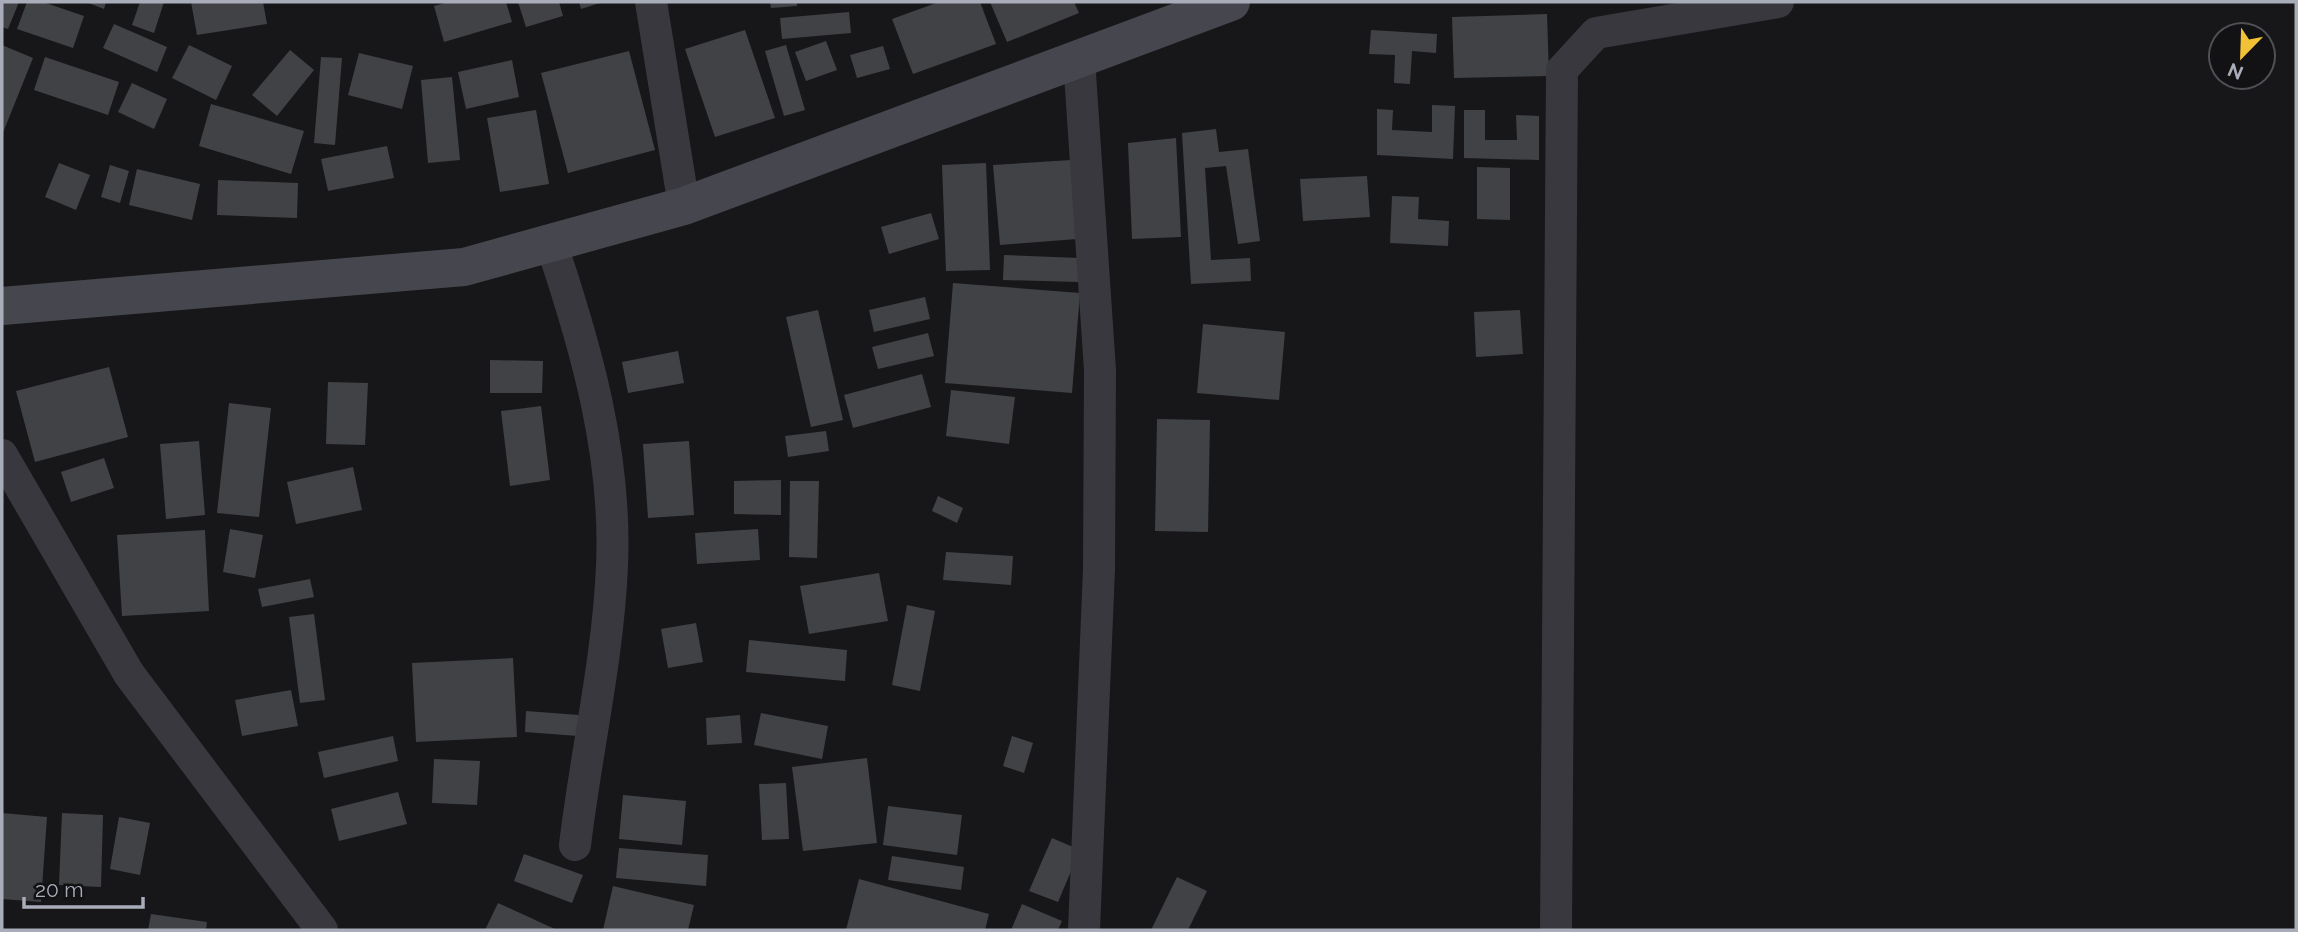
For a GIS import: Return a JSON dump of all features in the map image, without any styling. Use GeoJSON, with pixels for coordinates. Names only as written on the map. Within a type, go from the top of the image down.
{"type":"FeatureCollection","features":[{"type":"Feature","properties":{"kind":"main road"},"geometry":{"type":"LineString","coordinates":[[2,306],[464,267],[684,206],[1231,2]]}},
{"type":"Feature","properties":{"kind":"street"},"geometry":{"type":"LineString","coordinates":[[651,2],[684,206]]}},
{"type":"Feature","properties":{"kind":"street"},"geometry":{"type":"LineString","coordinates":[[1556,930],[1562,70],[1596,33],[1778,2]]}},
{"type":"Feature","properties":{"kind":"street"},"geometry":{"type":"LineString","coordinates":[[1079,59],[1100,370],[1099,569],[1084,930]]}},
{"type":"Feature","properties":{"kind":"street"},"geometry":{"type":"LineString","coordinates":[[551,243],[577,319],[610,473],[612,565],[602,681],[585,763],[575,845]]}},
{"type":"Feature","properties":{"kind":"street"},"geometry":{"type":"LineString","coordinates":[[2,455],[129,674],[322,930]]}},
{"type":"Feature","properties":{"kind":"building"},"geometry":{"type":"Polygon","coordinates":[[[2,2],[19,2],[8,29],[2,27],[2,2]]]}},
{"type":"Feature","properties":{"kind":"building"},"geometry":{"type":"Polygon","coordinates":[[[27,2],[43,2],[84,16],[73,48],[17,29],[27,2]]]}},
{"type":"Feature","properties":{"kind":"building"},"geometry":{"type":"Polygon","coordinates":[[[86,2],[106,2],[104,9],[86,2]]]}},
{"type":"Feature","properties":{"kind":"building"},"geometry":{"type":"Polygon","coordinates":[[[140,2],[164,2],[154,33],[132,25],[140,2]]]}},
{"type":"Feature","properties":{"kind":"building"},"geometry":{"type":"Polygon","coordinates":[[[191,2],[263,2],[267,24],[197,35],[191,2]]]}},
{"type":"Feature","properties":{"kind":"building"},"geometry":{"type":"Polygon","coordinates":[[[449,2],[506,2],[512,22],[444,42],[434,6],[449,2]]]}},
{"type":"Feature","properties":{"kind":"building"},"geometry":{"type":"Polygon","coordinates":[[[518,2],[559,2],[563,16],[526,27],[518,2]]]}},
{"type":"Feature","properties":{"kind":"building"},"geometry":{"type":"Polygon","coordinates":[[[579,2],[603,2],[581,9],[579,2]]]}},
{"type":"Feature","properties":{"kind":"building"},"geometry":{"type":"Polygon","coordinates":[[[770,2],[797,2],[797,6],[771,8],[770,2]]]}},
{"type":"Feature","properties":{"kind":"building"},"geometry":{"type":"Polygon","coordinates":[[[939,2],[980,2],[996,44],[913,74],[892,19],[939,2]]]}},
{"type":"Feature","properties":{"kind":"building"},"geometry":{"type":"Polygon","coordinates":[[[990,2],[1074,2],[1079,13],[1007,42],[990,2]]]}},
{"type":"Feature","properties":{"kind":"building"},"geometry":{"type":"Polygon","coordinates":[[[849,12],[851,33],[782,39],[780,18],[849,12]]]}},
{"type":"Feature","properties":{"kind":"building"},"geometry":{"type":"Polygon","coordinates":[[[1547,14],[1549,76],[1454,78],[1452,17],[1547,14]]]}},
{"type":"Feature","properties":{"kind":"building"},"geometry":{"type":"Polygon","coordinates":[[[114,24],[167,47],[157,72],[103,48],[114,24]]]}},
{"type":"Feature","properties":{"kind":"building"},"geometry":{"type":"Polygon","coordinates":[[[745,30],[775,118],[715,137],[685,49],[745,30]]]}},
{"type":"Feature","properties":{"kind":"building"},"geometry":{"type":"Polygon","coordinates":[[[1371,30],[1437,34],[1436,53],[1412,51],[1410,84],[1394,83],[1395,55],[1369,54],[1371,30]]]}},
{"type":"Feature","properties":{"kind":"building"},"geometry":{"type":"Polygon","coordinates":[[[826,41],[837,70],[806,81],[795,52],[826,41]]]}},
{"type":"Feature","properties":{"kind":"building"},"geometry":{"type":"Polygon","coordinates":[[[2,45],[33,58],[2,135],[2,45]]]}},
{"type":"Feature","properties":{"kind":"building"},"geometry":{"type":"Polygon","coordinates":[[[189,45],[232,66],[216,100],[172,78],[189,45]]]}},
{"type":"Feature","properties":{"kind":"building"},"geometry":{"type":"Polygon","coordinates":[[[786,45],[805,110],[784,116],[765,51],[786,45]]]}},
{"type":"Feature","properties":{"kind":"building"},"geometry":{"type":"Polygon","coordinates":[[[883,46],[890,69],[857,78],[850,55],[883,46]]]}},
{"type":"Feature","properties":{"kind":"building"},"geometry":{"type":"Polygon","coordinates":[[[290,50],[314,70],[277,116],[252,95],[290,50]]]}},
{"type":"Feature","properties":{"kind":"building"},"geometry":{"type":"Polygon","coordinates":[[[629,51],[655,150],[568,173],[541,73],[629,51]]]}},
{"type":"Feature","properties":{"kind":"building"},"geometry":{"type":"Polygon","coordinates":[[[359,53],[413,66],[402,109],[348,95],[359,53]]]}},
{"type":"Feature","properties":{"kind":"building"},"geometry":{"type":"Polygon","coordinates":[[[45,57],[119,82],[108,115],[34,90],[45,57]]]}},
{"type":"Feature","properties":{"kind":"building"},"geometry":{"type":"Polygon","coordinates":[[[321,57],[342,58],[335,145],[314,143],[321,57]]]}},
{"type":"Feature","properties":{"kind":"building"},"geometry":{"type":"Polygon","coordinates":[[[512,60],[519,97],[466,109],[458,72],[512,60]]]}},
{"type":"Feature","properties":{"kind":"building"},"geometry":{"type":"Polygon","coordinates":[[[452,77],[460,160],[428,163],[421,80],[452,77]]]}},
{"type":"Feature","properties":{"kind":"building"},"geometry":{"type":"Polygon","coordinates":[[[132,83],[167,99],[154,129],[118,112],[132,83]]]}},
{"type":"Feature","properties":{"kind":"building"},"geometry":{"type":"Polygon","coordinates":[[[211,104],[304,131],[291,174],[199,146],[211,104]]]}},
{"type":"Feature","properties":{"kind":"building"},"geometry":{"type":"Polygon","coordinates":[[[1432,105],[1455,106],[1453,159],[1377,155],[1377,109],[1393,110],[1392,130],[1432,132],[1432,105]]]}},
{"type":"Feature","properties":{"kind":"building"},"geometry":{"type":"Polygon","coordinates":[[[536,110],[549,184],[500,192],[487,118],[536,110]]]}},
{"type":"Feature","properties":{"kind":"building"},"geometry":{"type":"Polygon","coordinates":[[[1464,110],[1485,110],[1485,140],[1517,140],[1516,115],[1539,116],[1539,160],[1464,158],[1464,110]]]}},
{"type":"Feature","properties":{"kind":"building"},"geometry":{"type":"Polygon","coordinates":[[[1216,129],[1219,152],[1248,149],[1260,241],[1238,244],[1226,166],[1205,168],[1211,260],[1250,258],[1251,281],[1191,284],[1182,133],[1216,129]]]}},
{"type":"Feature","properties":{"kind":"building"},"geometry":{"type":"Polygon","coordinates":[[[1176,138],[1181,237],[1132,239],[1128,143],[1176,138]]]}},
{"type":"Feature","properties":{"kind":"building"},"geometry":{"type":"Polygon","coordinates":[[[387,146],[394,178],[328,191],[321,159],[387,146]]]}},
{"type":"Feature","properties":{"kind":"building"},"geometry":{"type":"Polygon","coordinates":[[[1071,160],[1077,239],[1000,245],[993,165],[1071,160]]]}},
{"type":"Feature","properties":{"kind":"building"},"geometry":{"type":"Polygon","coordinates":[[[59,163],[90,175],[76,210],[45,197],[59,163]]]}},
{"type":"Feature","properties":{"kind":"building"},"geometry":{"type":"Polygon","coordinates":[[[986,163],[990,270],[946,271],[942,165],[986,163]]]}},
{"type":"Feature","properties":{"kind":"building"},"geometry":{"type":"Polygon","coordinates":[[[110,165],[129,171],[120,203],[101,197],[110,165]]]}},
{"type":"Feature","properties":{"kind":"building"},"geometry":{"type":"Polygon","coordinates":[[[1477,167],[1510,168],[1510,220],[1477,219],[1477,167]]]}},
{"type":"Feature","properties":{"kind":"building"},"geometry":{"type":"Polygon","coordinates":[[[137,169],[200,184],[192,220],[129,205],[137,169]]]}},
{"type":"Feature","properties":{"kind":"building"},"geometry":{"type":"Polygon","coordinates":[[[1367,176],[1370,217],[1303,221],[1300,179],[1367,176]]]}},
{"type":"Feature","properties":{"kind":"building"},"geometry":{"type":"Polygon","coordinates":[[[218,180],[298,183],[297,218],[217,215],[218,180]]]}},
{"type":"Feature","properties":{"kind":"building"},"geometry":{"type":"Polygon","coordinates":[[[1392,196],[1419,197],[1418,219],[1449,221],[1448,246],[1390,243],[1392,196]]]}},
{"type":"Feature","properties":{"kind":"building"},"geometry":{"type":"Polygon","coordinates":[[[931,213],[939,239],[889,254],[881,227],[931,213]]]}},
{"type":"Feature","properties":{"kind":"building"},"geometry":{"type":"Polygon","coordinates":[[[1004,255],[1079,258],[1078,282],[1003,280],[1004,255]]]}},
{"type":"Feature","properties":{"kind":"building"},"geometry":{"type":"Polygon","coordinates":[[[953,283],[1080,293],[1072,393],[945,383],[953,283]]]}},
{"type":"Feature","properties":{"kind":"building"},"geometry":{"type":"Polygon","coordinates":[[[925,297],[930,319],[874,332],[869,310],[925,297]]]}},
{"type":"Feature","properties":{"kind":"building"},"geometry":{"type":"Polygon","coordinates":[[[818,310],[843,420],[811,427],[786,317],[818,310]]]}},
{"type":"Feature","properties":{"kind":"building"},"geometry":{"type":"Polygon","coordinates":[[[1520,310],[1523,354],[1476,357],[1474,312],[1520,310]]]}},
{"type":"Feature","properties":{"kind":"building"},"geometry":{"type":"Polygon","coordinates":[[[1203,324],[1285,332],[1279,400],[1197,393],[1203,324]]]}},
{"type":"Feature","properties":{"kind":"building"},"geometry":{"type":"Polygon","coordinates":[[[928,333],[934,356],[878,369],[872,347],[928,333]]]}},
{"type":"Feature","properties":{"kind":"building"},"geometry":{"type":"Polygon","coordinates":[[[678,351],[684,383],[628,393],[622,362],[678,351]]]}},
{"type":"Feature","properties":{"kind":"building"},"geometry":{"type":"Polygon","coordinates":[[[490,360],[543,361],[542,393],[490,393],[490,360]]]}},
{"type":"Feature","properties":{"kind":"building"},"geometry":{"type":"Polygon","coordinates":[[[109,367],[128,437],[35,462],[16,391],[109,367]]]}},
{"type":"Feature","properties":{"kind":"building"},"geometry":{"type":"Polygon","coordinates":[[[922,374],[931,407],[853,428],[844,395],[922,374]]]}},
{"type":"Feature","properties":{"kind":"building"},"geometry":{"type":"Polygon","coordinates":[[[328,382],[368,383],[365,445],[326,444],[328,382]]]}},
{"type":"Feature","properties":{"kind":"building"},"geometry":{"type":"Polygon","coordinates":[[[951,390],[1015,397],[1009,444],[946,436],[951,390]]]}},
{"type":"Feature","properties":{"kind":"building"},"geometry":{"type":"Polygon","coordinates":[[[229,403],[271,408],[259,517],[217,513],[229,403]]]}},
{"type":"Feature","properties":{"kind":"building"},"geometry":{"type":"Polygon","coordinates":[[[541,406],[550,480],[510,486],[501,411],[541,406]]]}},
{"type":"Feature","properties":{"kind":"building"},"geometry":{"type":"Polygon","coordinates":[[[1157,419],[1210,420],[1208,532],[1155,531],[1157,419]]]}},
{"type":"Feature","properties":{"kind":"building"},"geometry":{"type":"Polygon","coordinates":[[[826,431],[829,451],[788,457],[785,436],[826,431]]]}},
{"type":"Feature","properties":{"kind":"building"},"geometry":{"type":"Polygon","coordinates":[[[199,441],[205,515],[166,519],[160,444],[199,441]]]}},
{"type":"Feature","properties":{"kind":"building"},"geometry":{"type":"Polygon","coordinates":[[[689,441],[694,515],[648,518],[643,444],[689,441]]]}},
{"type":"Feature","properties":{"kind":"building"},"geometry":{"type":"Polygon","coordinates":[[[104,458],[114,488],[71,502],[61,472],[104,458]]]}},
{"type":"Feature","properties":{"kind":"building"},"geometry":{"type":"Polygon","coordinates":[[[353,467],[362,510],[296,524],[287,482],[353,467]]]}},
{"type":"Feature","properties":{"kind":"building"},"geometry":{"type":"Polygon","coordinates":[[[781,480],[781,515],[734,514],[734,481],[781,480]]]}},
{"type":"Feature","properties":{"kind":"building"},"geometry":{"type":"Polygon","coordinates":[[[790,481],[819,481],[817,558],[789,557],[790,481]]]}},
{"type":"Feature","properties":{"kind":"building"},"geometry":{"type":"Polygon","coordinates":[[[938,496],[963,508],[957,523],[932,511],[938,496]]]}},
{"type":"Feature","properties":{"kind":"building"},"geometry":{"type":"Polygon","coordinates":[[[230,529],[263,535],[255,578],[223,572],[230,529]]]}},
{"type":"Feature","properties":{"kind":"building"},"geometry":{"type":"Polygon","coordinates":[[[758,529],[760,560],[697,564],[695,533],[758,529]]]}},
{"type":"Feature","properties":{"kind":"building"},"geometry":{"type":"Polygon","coordinates":[[[205,530],[209,611],[122,616],[117,535],[205,530]]]}},
{"type":"Feature","properties":{"kind":"building"},"geometry":{"type":"Polygon","coordinates":[[[946,552],[1013,556],[1011,585],[943,580],[946,552]]]}},
{"type":"Feature","properties":{"kind":"building"},"geometry":{"type":"Polygon","coordinates":[[[879,573],[888,621],[809,634],[800,586],[879,573]]]}},
{"type":"Feature","properties":{"kind":"building"},"geometry":{"type":"Polygon","coordinates":[[[310,579],[314,597],[262,607],[258,589],[310,579]]]}},
{"type":"Feature","properties":{"kind":"building"},"geometry":{"type":"Polygon","coordinates":[[[907,605],[935,611],[920,691],[892,685],[907,605]]]}},
{"type":"Feature","properties":{"kind":"building"},"geometry":{"type":"Polygon","coordinates":[[[314,614],[325,700],[300,703],[289,617],[314,614]]]}},
{"type":"Feature","properties":{"kind":"building"},"geometry":{"type":"Polygon","coordinates":[[[696,623],[703,662],[668,668],[661,629],[696,623]]]}},
{"type":"Feature","properties":{"kind":"building"},"geometry":{"type":"Polygon","coordinates":[[[749,640],[847,650],[845,681],[746,672],[749,640]]]}},
{"type":"Feature","properties":{"kind":"building"},"geometry":{"type":"Polygon","coordinates":[[[513,658],[517,737],[416,742],[412,663],[513,658]]]}},
{"type":"Feature","properties":{"kind":"building"},"geometry":{"type":"Polygon","coordinates":[[[291,690],[298,726],[242,736],[235,700],[291,690]]]}},
{"type":"Feature","properties":{"kind":"building"},"geometry":{"type":"Polygon","coordinates":[[[526,711],[579,715],[578,736],[525,732],[526,711]]]}},
{"type":"Feature","properties":{"kind":"building"},"geometry":{"type":"Polygon","coordinates":[[[761,713],[828,726],[822,759],[754,745],[761,713]]]}},
{"type":"Feature","properties":{"kind":"building"},"geometry":{"type":"Polygon","coordinates":[[[740,715],[742,743],[707,745],[706,718],[740,715]]]}},
{"type":"Feature","properties":{"kind":"building"},"geometry":{"type":"Polygon","coordinates":[[[393,736],[398,761],[324,778],[318,752],[393,736]]]}},
{"type":"Feature","properties":{"kind":"building"},"geometry":{"type":"Polygon","coordinates":[[[1012,736],[1033,743],[1024,773],[1003,766],[1012,736]]]}},
{"type":"Feature","properties":{"kind":"building"},"geometry":{"type":"Polygon","coordinates":[[[867,758],[877,843],[803,851],[792,767],[867,758]]]}},
{"type":"Feature","properties":{"kind":"building"},"geometry":{"type":"Polygon","coordinates":[[[434,759],[480,761],[477,805],[432,803],[434,759]]]}},
{"type":"Feature","properties":{"kind":"building"},"geometry":{"type":"Polygon","coordinates":[[[786,783],[789,839],[762,840],[759,784],[786,783]]]}},
{"type":"Feature","properties":{"kind":"building"},"geometry":{"type":"Polygon","coordinates":[[[398,792],[407,824],[339,841],[331,809],[398,792]]]}},
{"type":"Feature","properties":{"kind":"building"},"geometry":{"type":"Polygon","coordinates":[[[623,795],[686,801],[682,845],[619,839],[623,795]]]}},
{"type":"Feature","properties":{"kind":"building"},"geometry":{"type":"Polygon","coordinates":[[[888,806],[962,815],[957,855],[883,845],[888,806]]]}},
{"type":"Feature","properties":{"kind":"building"},"geometry":{"type":"Polygon","coordinates":[[[2,813],[47,817],[41,902],[2,899],[2,813]]]}},
{"type":"Feature","properties":{"kind":"building"},"geometry":{"type":"Polygon","coordinates":[[[62,813],[103,815],[101,887],[59,885],[62,813]]]}},
{"type":"Feature","properties":{"kind":"building"},"geometry":{"type":"Polygon","coordinates":[[[119,817],[150,823],[140,875],[110,869],[119,817]]]}},
{"type":"Feature","properties":{"kind":"building"},"geometry":{"type":"Polygon","coordinates":[[[1052,838],[1080,850],[1058,902],[1029,891],[1052,838]]]}},
{"type":"Feature","properties":{"kind":"building"},"geometry":{"type":"Polygon","coordinates":[[[619,848],[708,855],[706,886],[616,878],[619,848]]]}},
{"type":"Feature","properties":{"kind":"building"},"geometry":{"type":"Polygon","coordinates":[[[524,854],[583,875],[572,903],[514,881],[524,854]]]}},
{"type":"Feature","properties":{"kind":"building"},"geometry":{"type":"Polygon","coordinates":[[[892,856],[964,867],[961,890],[888,880],[892,856]]]}},
{"type":"Feature","properties":{"kind":"building"},"geometry":{"type":"Polygon","coordinates":[[[1177,877],[1207,891],[1188,930],[1151,930],[1177,877]]]}},
{"type":"Feature","properties":{"kind":"building"},"geometry":{"type":"Polygon","coordinates":[[[859,879],[989,914],[985,930],[846,930],[859,879]]]}},
{"type":"Feature","properties":{"kind":"building"},"geometry":{"type":"Polygon","coordinates":[[[613,886],[694,905],[688,930],[603,930],[613,886]]]}},
{"type":"Feature","properties":{"kind":"building"},"geometry":{"type":"Polygon","coordinates":[[[498,903],[557,930],[485,930],[498,903]]]}},
{"type":"Feature","properties":{"kind":"building"},"geometry":{"type":"Polygon","coordinates":[[[1022,904],[1062,921],[1058,930],[1011,930],[1022,904]]]}},
{"type":"Feature","properties":{"kind":"building"},"geometry":{"type":"Polygon","coordinates":[[[151,914],[207,922],[206,930],[148,930],[151,914]]]}}]}
